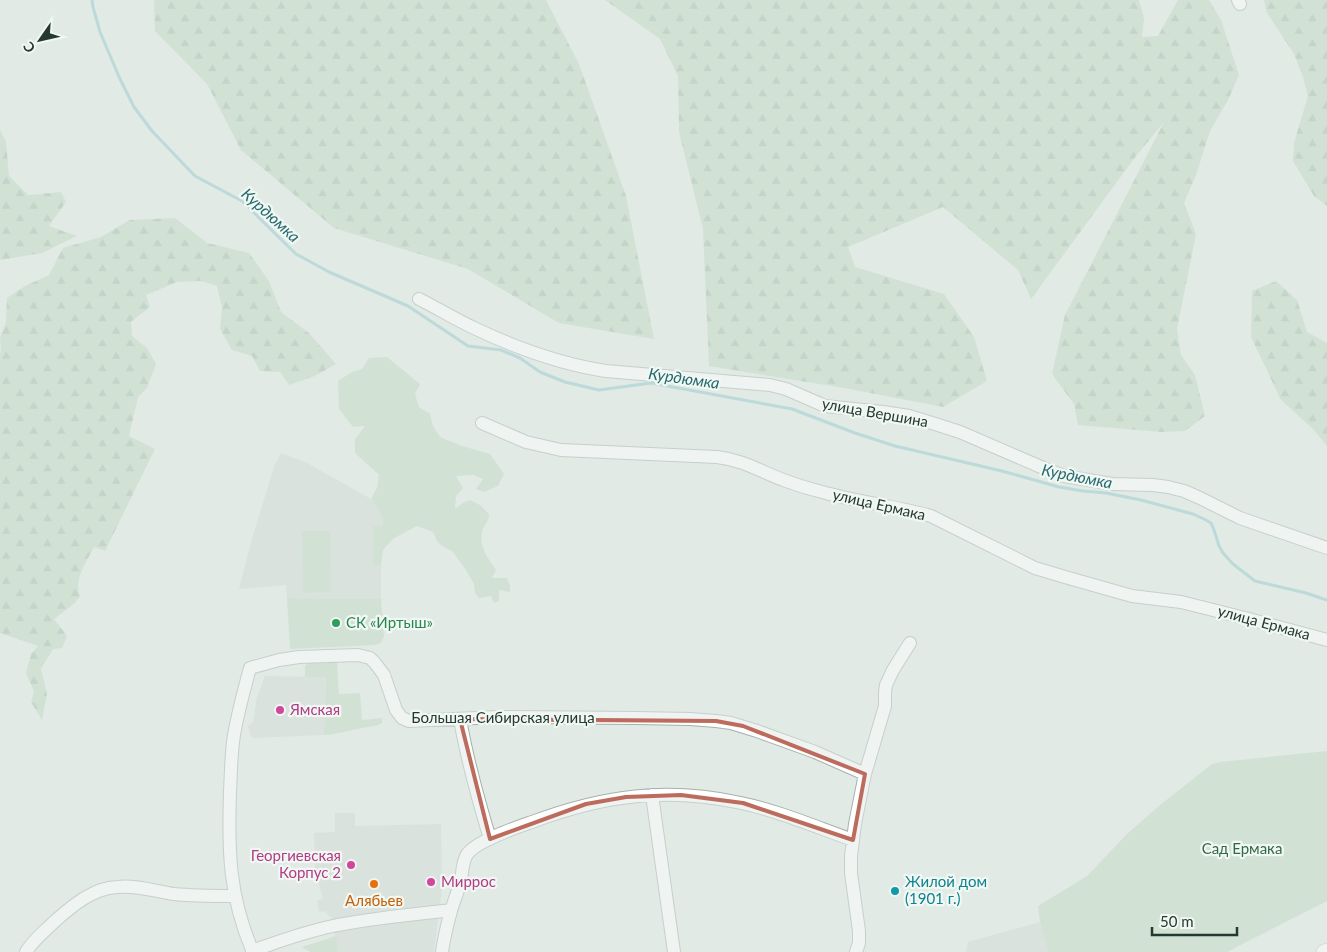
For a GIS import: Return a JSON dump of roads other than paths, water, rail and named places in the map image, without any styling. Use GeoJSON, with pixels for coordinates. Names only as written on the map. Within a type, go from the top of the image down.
{"type":"FeatureCollection","features":[{"type":"Feature","properties":{"kind":"street","name":"улица Вершина"},"geometry":{"type":"LineString","coordinates":[[419,299],[474,328],[527,351],[559,361],[606,371],[770,385],[786,389],[825,406],[909,416],[960,432],[1064,476],[1112,484],[1153,485],[1184,491],[1245,520],[1327,548]]}},
{"type":"Feature","properties":{"kind":"street","name":"улица Ермака"},"geometry":{"type":"LineString","coordinates":[[482,423],[526,442],[561,450],[732,459],[822,492],[930,516],[1035,568],[1132,596],[1181,602],[1249,618],[1327,640]]}},
{"type":"Feature","properties":{"kind":"street"},"geometry":{"type":"LineString","coordinates":[[857,947],[859,931],[851,873],[854,824],[865,774],[885,706],[884,692],[886,685],[910,643]]}},
{"type":"Feature","properties":{"kind":"street","name":"Большая Сибирская улица"},"geometry":{"type":"LineString","coordinates":[[252,951],[243,928],[235,896],[231,875],[230,853],[234,736],[250,668],[299,657],[358,655],[370,658],[380,669],[384,675],[396,710],[402,718],[409,721],[499,717],[690,719],[750,728],[865,774]]}},
{"type":"Feature","properties":{"kind":"street"},"geometry":{"type":"LineString","coordinates":[[460,719],[473,783],[490,839]]}},
{"type":"Feature","properties":{"kind":"street"},"geometry":{"type":"LineString","coordinates":[[652,795],[674,952]]}},
{"type":"Feature","properties":{"kind":"street"},"geometry":{"type":"LineString","coordinates":[[442,952],[466,855],[476,846],[530,822],[586,804],[626,796],[681,795],[708,797],[743,803],[774,812],[853,840]]}},
{"type":"Feature","properties":{"kind":"street"},"geometry":{"type":"LineString","coordinates":[[26,952],[41,934],[68,910],[89,896],[106,889],[126,887],[177,894],[235,896]]}},
{"type":"Feature","properties":{"kind":"street"},"geometry":{"type":"LineString","coordinates":[[252,951],[292,936],[332,926],[365,920],[451,910]]}},
{"type":"Feature","properties":{"kind":"waterway","name":"Курдюмка"},"geometry":{"type":"LineString","coordinates":[[92,0],[100,32],[134,107],[152,131],[195,176],[242,201],[296,254],[329,272],[408,306],[468,346],[501,350],[520,358],[540,372],[565,382],[599,390],[651,383],[792,409],[895,446],[1002,471],[1059,487],[1141,500],[1193,514],[1211,523],[1223,553],[1233,564],[1255,581],[1327,600]]}},
{"type":"Feature","properties":{"kind":"place","name":"СК «Иртыш»"},"geometry":{"type":"Point","coordinates":[336,623]}},
{"type":"Feature","properties":{"kind":"place","name":"Ямская"},"geometry":{"type":"Point","coordinates":[280,710]}},
{"type":"Feature","properties":{"kind":"place","name":"Георгиевская Корпус 2"},"geometry":{"type":"Point","coordinates":[351,865]}},
{"type":"Feature","properties":{"kind":"place","name":"Миррос"},"geometry":{"type":"Point","coordinates":[431,882]}},
{"type":"Feature","properties":{"kind":"place","name":"Алябьев"},"geometry":{"type":"Point","coordinates":[374,884]}},
{"type":"Feature","properties":{"kind":"place","name":"Жилой дом (1901 г.)"},"geometry":{"type":"Point","coordinates":[895,891]}},
{"type":"Feature","properties":{"kind":"park label","name":"Сад Ермака"},"geometry":{"type":"Point","coordinates":[1242,849]}}]}
